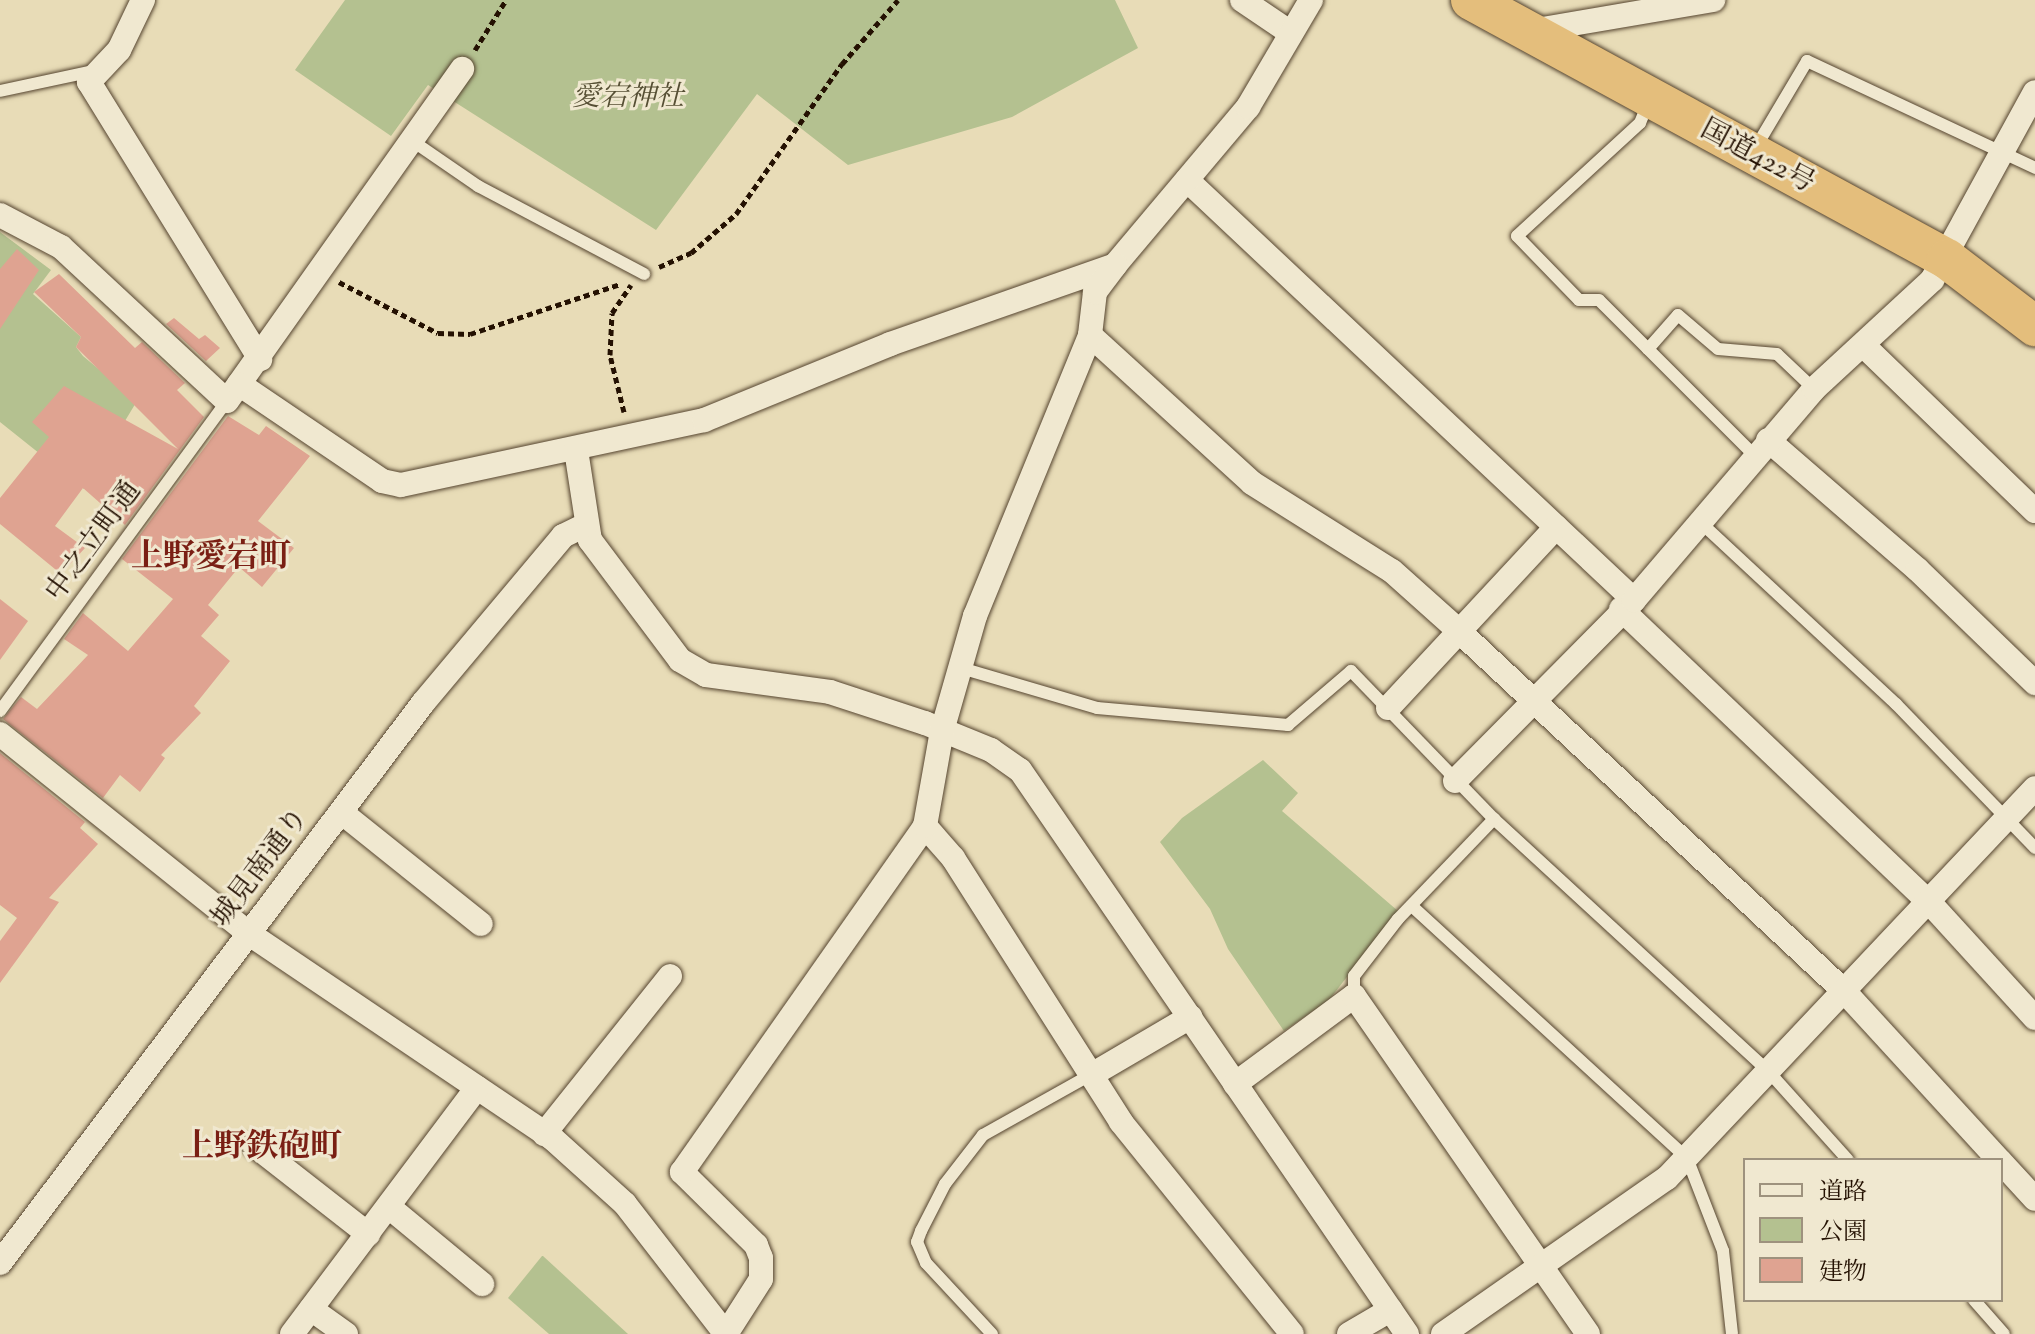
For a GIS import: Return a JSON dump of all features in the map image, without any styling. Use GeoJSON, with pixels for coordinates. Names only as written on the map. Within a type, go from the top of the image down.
{"type":"FeatureCollection","features":[{"type":"Feature","properties":{"kind":"highway","name":"国道422号"},"geometry":{"type":"LineString","coordinates":[[1471,0],[1947,259],[2035,326]]}},
{"type":"Feature","properties":{"kind":"street"},"geometry":{"type":"LineString","coordinates":[[143,0],[119,50],[93,71],[89,82],[103,112],[260,359]]}},
{"type":"Feature","properties":{"kind":"street"},"geometry":{"type":"LineString","coordinates":[[1242,0],[1291,33]]}},
{"type":"Feature","properties":{"kind":"street"},"geometry":{"type":"LineString","coordinates":[[0,734],[248,933],[544,1134],[625,1204],[726,1334],[761,1279],[761,1258],[756,1245],[682,1172],[925,826],[942,731],[975,616],[1090,335],[1095,292],[1248,107],[1311,0]]}},
{"type":"Feature","properties":{"kind":"street"},"geometry":{"type":"LineString","coordinates":[[1529,32],[1713,0]]}},
{"type":"Feature","properties":{"kind":"street"},"geometry":{"type":"LineString","coordinates":[[233,393],[414,142],[462,69]]}},
{"type":"Feature","properties":{"kind":"street"},"geometry":{"type":"LineString","coordinates":[[1455,781],[1628,604],[1814,389],[1863,345],[1947,259],[2035,92]]}},
{"type":"Feature","properties":{"kind":"street"},"geometry":{"type":"LineString","coordinates":[[1187,180],[1556,527],[1628,604],[1929,902],[2035,1018]]}},
{"type":"Feature","properties":{"kind":"street"},"geometry":{"type":"LineString","coordinates":[[0,215],[61,247],[233,393],[382,481],[401,485],[631,439],[704,420],[890,344],[1115,265]]}},
{"type":"Feature","properties":{"kind":"street"},"geometry":{"type":"LineString","coordinates":[[1090,335],[1252,483],[1392,571],[1459,631],[1844,991],[1997,1158]]}},
{"type":"Feature","properties":{"kind":"street"},"geometry":{"type":"LineString","coordinates":[[1863,345],[2035,511]]}},
{"type":"Feature","properties":{"kind":"street"},"geometry":{"type":"LineString","coordinates":[[1761,447],[1928,579],[2035,683]]}},
{"type":"Feature","properties":{"kind":"street"},"geometry":{"type":"LineString","coordinates":[[576,450],[590,540],[680,660],[728,680],[830,692],[991,750],[1020,770],[1407,1334]]}},
{"type":"Feature","properties":{"kind":"street","name":"城見南通り"},"geometry":{"type":"LineString","coordinates":[[0,1263],[341,812],[563,536],[586,525]]}},
{"type":"Feature","properties":{"kind":"street"},"geometry":{"type":"LineString","coordinates":[[1388,708],[1556,527]]}},
{"type":"Feature","properties":{"kind":"street"},"geometry":{"type":"LineString","coordinates":[[1443,1334],[1687,1158],[2035,788]]}},
{"type":"Feature","properties":{"kind":"street"},"geometry":{"type":"LineString","coordinates":[[341,812],[481,924]]}},
{"type":"Feature","properties":{"kind":"street"},"geometry":{"type":"LineString","coordinates":[[925,826],[953,858],[1121,1122],[1292,1334]]}},
{"type":"Feature","properties":{"kind":"street"},"geometry":{"type":"LineString","coordinates":[[544,1134],[670,976]]}},
{"type":"Feature","properties":{"kind":"street"},"geometry":{"type":"LineString","coordinates":[[1235,1084],[1354,996],[1588,1334]]}},
{"type":"Feature","properties":{"kind":"street"},"geometry":{"type":"LineString","coordinates":[[1093,1074],[1190,1017]]}},
{"type":"Feature","properties":{"kind":"street"},"geometry":{"type":"LineString","coordinates":[[292,1334],[477,1088]]}},
{"type":"Feature","properties":{"kind":"street"},"geometry":{"type":"LineString","coordinates":[[254,1145],[368,1234]]}},
{"type":"Feature","properties":{"kind":"street"},"geometry":{"type":"LineString","coordinates":[[2003,1164],[2035,1199]]}},
{"type":"Feature","properties":{"kind":"street"},"geometry":{"type":"LineString","coordinates":[[389,1207],[482,1284]]}},
{"type":"Feature","properties":{"kind":"street"},"geometry":{"type":"LineString","coordinates":[[311,1309],[346,1334]]}},
{"type":"Feature","properties":{"kind":"street"},"geometry":{"type":"LineString","coordinates":[[1349,1334],[1390,1310]]}},
{"type":"Feature","properties":{"kind":"lane"},"geometry":{"type":"LineString","coordinates":[[1753,153],[1807,61],[2003,148],[2035,168]]}},
{"type":"Feature","properties":{"kind":"lane"},"geometry":{"type":"LineString","coordinates":[[0,91],[93,71]]}},
{"type":"Feature","properties":{"kind":"lane"},"geometry":{"type":"LineString","coordinates":[[1650,100],[1640,123],[1517,236],[1579,300],[1599,300],[1648,349],[1761,447]]}},
{"type":"Feature","properties":{"kind":"lane"},"geometry":{"type":"LineString","coordinates":[[414,142],[478,186],[644,274]]}},
{"type":"Feature","properties":{"kind":"lane"},"geometry":{"type":"LineString","coordinates":[[1648,349],[1678,315],[1718,349],[1777,354],[1814,389]]}},
{"type":"Feature","properties":{"kind":"lane","name":"中之立町通"},"geometry":{"type":"LineString","coordinates":[[0,711],[233,393]]}},
{"type":"Feature","properties":{"kind":"lane"},"geometry":{"type":"LineString","coordinates":[[1699,521],[1896,704],[2035,848]]}},
{"type":"Feature","properties":{"kind":"lane"},"geometry":{"type":"LineString","coordinates":[[961,668],[1097,708],[1288,725],[1351,671],[1494,819],[1769,1072],[1846,1158]]}},
{"type":"Feature","properties":{"kind":"lane"},"geometry":{"type":"LineString","coordinates":[[1354,996],[1354,976],[1398,919],[1414,908],[1494,819]]}},
{"type":"Feature","properties":{"kind":"lane"},"geometry":{"type":"LineString","coordinates":[[1414,908],[1687,1158],[1723,1251],[1732,1334]]}},
{"type":"Feature","properties":{"kind":"lane"},"geometry":{"type":"LineString","coordinates":[[992,1334],[926,1263],[917,1242],[921,1231],[945,1184],[983,1135],[1093,1074]]}},
{"type":"Feature","properties":{"kind":"lane"},"geometry":{"type":"LineString","coordinates":[[1976,1302],[2004,1334]]}},
{"type":"Feature","properties":{"kind":"path"},"geometry":{"type":"LineString","coordinates":[[462,69],[506,0]]}},
{"type":"Feature","properties":{"kind":"path"},"geometry":{"type":"LineString","coordinates":[[321,272],[438,333],[470,334],[644,274],[691,253],[736,214],[842,64],[898,0]]}},
{"type":"Feature","properties":{"kind":"path"},"geometry":{"type":"LineString","coordinates":[[631,439],[610,355],[612,313],[644,274]]}},
{"type":"Feature","properties":{"kind":"green space","name":"愛宕神社"},"geometry":{"type":"Polygon","coordinates":[[[345,0],[1115,0],[1138,48],[1012,117],[848,165],[757,94],[656,230],[428,85],[391,136],[295,70],[345,0]]]}},
{"type":"Feature","properties":{"kind":"green space"},"geometry":{"type":"Polygon","coordinates":[[[0,232],[51,270],[33,294],[81,337],[76,347],[83,356],[137,401],[84,489],[0,422],[0,232]]]}},
{"type":"Feature","properties":{"kind":"green space"},"geometry":{"type":"Polygon","coordinates":[[[1263,760],[1298,793],[1282,811],[1398,911],[1329,1000],[1284,1031],[1228,949],[1210,909],[1160,842],[1182,818],[1263,760]]]}},
{"type":"Feature","properties":{"kind":"green space"},"geometry":{"type":"Polygon","coordinates":[[[542,1256],[628,1334],[549,1334],[508,1298],[542,1256]]]}},
{"type":"Feature","properties":{"kind":"building"},"geometry":{"type":"Polygon","coordinates":[[[17,249],[39,270],[0,329],[0,269],[17,249]]]}},
{"type":"Feature","properties":{"kind":"building"},"geometry":{"type":"Polygon","coordinates":[[[59,274],[135,348],[142,342],[185,383],[177,390],[204,417],[125,525],[83,488],[55,526],[85,548],[61,574],[0,524],[0,498],[49,437],[32,422],[64,386],[178,449],[76,347],[81,337],[34,292],[59,274]]]}},
{"type":"Feature","properties":{"kind":"building"},"geometry":{"type":"Polygon","coordinates":[[[174,318],[199,339],[205,335],[220,348],[206,361],[166,324],[174,318]]]}},
{"type":"Feature","properties":{"kind":"building"},"geometry":{"type":"Polygon","coordinates":[[[228,416],[259,435],[266,426],[310,456],[258,521],[294,548],[262,587],[239,567],[208,605],[219,615],[201,636],[230,661],[194,706],[201,713],[161,755],[165,758],[140,792],[120,775],[103,798],[3,719],[21,697],[37,709],[88,655],[64,639],[83,613],[128,651],[173,599],[122,559],[228,416]]]}},
{"type":"Feature","properties":{"kind":"building"},"geometry":{"type":"Polygon","coordinates":[[[0,599],[28,621],[0,660],[0,599]]]}},
{"type":"Feature","properties":{"kind":"building"},"geometry":{"type":"Polygon","coordinates":[[[0,753],[85,822],[80,828],[98,844],[49,898],[59,902],[0,983],[0,941],[17,918],[0,905],[0,753]]]}},
{"type":"Feature","properties":{"kind":"district","name":"上野愛宕町"},"geometry":{"type":"Point","coordinates":[211,558]}},
{"type":"Feature","properties":{"kind":"district","name":"上野鉄砲町"},"geometry":{"type":"Point","coordinates":[262,1148]}}]}
